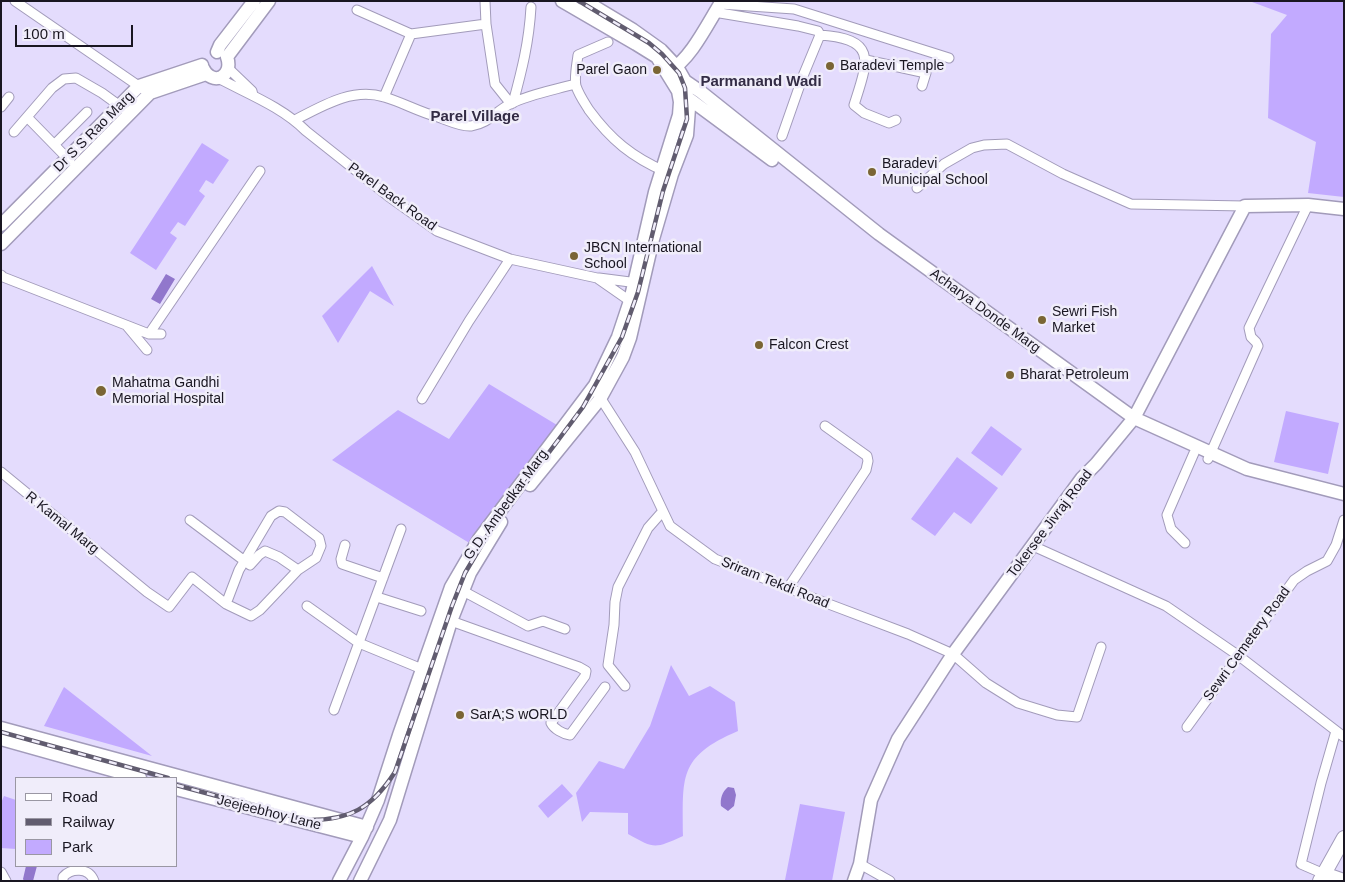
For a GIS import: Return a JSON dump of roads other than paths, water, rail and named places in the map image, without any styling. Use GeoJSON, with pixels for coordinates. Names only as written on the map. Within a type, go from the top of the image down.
{"type":"FeatureCollection","features":[{"type":"Feature","properties":{"kind":"main road"},"geometry":{"type":"LineString","coordinates":[[1344,838],[1322,877],[1340,881],[1344,875]]}},
{"type":"Feature","properties":{"kind":"street"},"geometry":{"type":"LineString","coordinates":[[15,1],[145,90]]}},
{"type":"Feature","properties":{"kind":"street"},"geometry":{"type":"LineString","coordinates":[[1,244],[72,163],[145,90],[209,72],[227,73],[220,45],[254,1]]}},
{"type":"Feature","properties":{"kind":"street"},"geometry":{"type":"LineString","coordinates":[[224,59],[269,1]]}},
{"type":"Feature","properties":{"kind":"street"},"geometry":{"type":"LineString","coordinates":[[485,1],[486,24],[495,84],[512,103]]}},
{"type":"Feature","properties":{"kind":"street","name":"Acharya Donde Marg"},"geometry":{"type":"LineString","coordinates":[[562,1],[609,22]]}},
{"type":"Feature","properties":{"kind":"street","name":"Acharya Donde Marg"},"geometry":{"type":"LineString","coordinates":[[584,1],[656,57],[671,72],[684,90],[724,110],[879,234],[1132,421],[1194,453],[1344,494]]}},
{"type":"Feature","properties":{"kind":"street"},"geometry":{"type":"LineString","coordinates":[[719,6],[815,29],[820,34],[854,40],[864,51],[866,60],[854,105],[864,113],[889,124],[896,120]]}},
{"type":"Feature","properties":{"kind":"street"},"geometry":{"type":"LineString","coordinates":[[719,6],[794,9],[949,58]]}},
{"type":"Feature","properties":{"kind":"street"},"geometry":{"type":"LineString","coordinates":[[671,72],[698,39],[719,6]]}},
{"type":"Feature","properties":{"kind":"street"},"geometry":{"type":"LineString","coordinates":[[512,103],[525,62],[530,35],[531,7]]}},
{"type":"Feature","properties":{"kind":"street"},"geometry":{"type":"LineString","coordinates":[[357,10],[411,34],[486,24]]}},
{"type":"Feature","properties":{"kind":"street"},"geometry":{"type":"LineString","coordinates":[[384,97],[411,34]]}},
{"type":"Feature","properties":{"kind":"street"},"geometry":{"type":"LineString","coordinates":[[782,136],[820,34]]}},
{"type":"Feature","properties":{"kind":"street"},"geometry":{"type":"LineString","coordinates":[[360,881],[390,820],[451,621],[487,535],[506,516],[600,399],[626,347],[648,239],[667,172],[634,156],[602,129],[580,97],[576,84],[578,55],[608,42]]}},
{"type":"Feature","properties":{"kind":"street"},"geometry":{"type":"LineString","coordinates":[[209,72],[205,58],[211,53],[224,59]]}},
{"type":"Feature","properties":{"kind":"street","name":"Parel Back Road"},"geometry":{"type":"LineString","coordinates":[[224,59],[252,91],[253,95]]}},
{"type":"Feature","properties":{"kind":"street"},"geometry":{"type":"LineString","coordinates":[[866,60],[926,73],[922,86]]}},
{"type":"Feature","properties":{"kind":"street","name":"Parel Back Road"},"geometry":{"type":"LineString","coordinates":[[209,72],[295,120],[306,131],[388,196],[437,231],[510,259],[596,278],[630,301]]}},
{"type":"Feature","properties":{"kind":"street"},"geometry":{"type":"LineString","coordinates":[[14,132],[52,88],[64,79],[76,78],[102,93],[124,110]]}},
{"type":"Feature","properties":{"kind":"street"},"geometry":{"type":"LineString","coordinates":[[295,120],[324,105],[358,93],[384,97],[431,115],[468,126],[483,123],[512,103],[576,84]]}},
{"type":"Feature","properties":{"kind":"street","name":"Acharya Donde Marg"},"geometry":{"type":"LineString","coordinates":[[667,172],[684,90]]}},
{"type":"Feature","properties":{"kind":"street"},"geometry":{"type":"LineString","coordinates":[[1,107],[8,98]]}},
{"type":"Feature","properties":{"kind":"street"},"geometry":{"type":"LineString","coordinates":[[55,144],[87,112]]}},
{"type":"Feature","properties":{"kind":"street"},"geometry":{"type":"LineString","coordinates":[[27,117],[72,163]]}},
{"type":"Feature","properties":{"kind":"street"},"geometry":{"type":"LineString","coordinates":[[917,188],[944,164],[972,148],[984,145],[1006,144],[1062,174],[1131,204],[1308,205],[1344,209]]}},
{"type":"Feature","properties":{"kind":"street","name":"Dr S S Rao Marg"},"geometry":{"type":"LineString","coordinates":[[1,225],[72,163]]}},
{"type":"Feature","properties":{"kind":"street"},"geometry":{"type":"LineString","coordinates":[[149,334],[260,171]]}},
{"type":"Feature","properties":{"kind":"street"},"geometry":{"type":"LineString","coordinates":[[1210,456],[1258,346],[1250,337],[1249,328],[1308,205]]}},
{"type":"Feature","properties":{"kind":"street","name":"Tokersee Jivraj Road"},"geometry":{"type":"LineString","coordinates":[[854,881],[860,864],[871,800],[898,739],[953,654],[1082,478],[1132,421],[1245,206]]}},
{"type":"Feature","properties":{"kind":"street"},"geometry":{"type":"LineString","coordinates":[[422,399],[469,321],[510,259]]}},
{"type":"Feature","properties":{"kind":"street"},"geometry":{"type":"LineString","coordinates":[[1,275],[127,326],[149,334],[161,334]]}},
{"type":"Feature","properties":{"kind":"street"},"geometry":{"type":"LineString","coordinates":[[596,278],[638,284]]}},
{"type":"Feature","properties":{"kind":"street","name":"G.D. Ambedkar Marg"},"geometry":{"type":"LineString","coordinates":[[339,881],[378,800],[398,735],[451,587],[471,550],[487,535],[595,385],[618,337],[638,284]]}},
{"type":"Feature","properties":{"kind":"street"},"geometry":{"type":"LineString","coordinates":[[127,326],[147,350]]}},
{"type":"Feature","properties":{"kind":"street","name":"Sriram Tekdi Road"},"geometry":{"type":"LineString","coordinates":[[595,385],[600,399],[635,452],[670,526],[715,559],[908,634],[953,654],[986,683],[1018,702],[1057,714],[1077,717],[1101,647]]}},
{"type":"Feature","properties":{"kind":"street","name":"Acharya Donde Marg"},"geometry":{"type":"LineString","coordinates":[[1132,421],[1210,456],[1247,476],[1344,501]]}},
{"type":"Feature","properties":{"kind":"street"},"geometry":{"type":"LineString","coordinates":[[788,588],[866,470],[867,456],[825,426]]}},
{"type":"Feature","properties":{"kind":"street"},"geometry":{"type":"LineString","coordinates":[[1185,543],[1171,529],[1167,515],[1194,453]]}},
{"type":"Feature","properties":{"kind":"street","name":"R Kamal Marg"},"geometry":{"type":"LineString","coordinates":[[1,472],[124,573],[169,607],[192,577],[226,604]]}},
{"type":"Feature","properties":{"kind":"street"},"geometry":{"type":"LineString","coordinates":[[625,686],[608,665],[618,587],[648,528],[663,511]]}},
{"type":"Feature","properties":{"kind":"street"},"geometry":{"type":"LineString","coordinates":[[279,512],[285,512],[319,538],[321,546],[316,558],[298,570],[260,610],[251,616],[226,604],[244,561],[271,516],[279,512]]}},
{"type":"Feature","properties":{"kind":"street"},"geometry":{"type":"LineString","coordinates":[[190,520],[250,565],[265,551],[279,557],[298,570]]}},
{"type":"Feature","properties":{"kind":"street","name":"Sewri Cemetery Road"},"geometry":{"type":"LineString","coordinates":[[1187,727],[1294,580],[1306,571],[1327,561],[1336,545],[1344,520]]}},
{"type":"Feature","properties":{"kind":"street"},"geometry":{"type":"LineString","coordinates":[[334,710],[401,529]]}},
{"type":"Feature","properties":{"kind":"street"},"geometry":{"type":"LineString","coordinates":[[345,545],[341,559],[342,564],[383,578]]}},
{"type":"Feature","properties":{"kind":"street"},"geometry":{"type":"LineString","coordinates":[[1033,546],[1166,606],[1239,656],[1344,737]]}},
{"type":"Feature","properties":{"kind":"street"},"geometry":{"type":"LineString","coordinates":[[463,591],[528,626],[543,621],[565,629]]}},
{"type":"Feature","properties":{"kind":"street"},"geometry":{"type":"LineString","coordinates":[[377,596],[421,611]]}},
{"type":"Feature","properties":{"kind":"street"},"geometry":{"type":"LineString","coordinates":[[307,606],[359,643],[422,669]]}},
{"type":"Feature","properties":{"kind":"street"},"geometry":{"type":"LineString","coordinates":[[451,621],[586,671],[585,676],[551,723],[552,726],[565,734],[570,735],[605,687]]}},
{"type":"Feature","properties":{"kind":"street"},"geometry":{"type":"LineString","coordinates":[[1,728],[99,760],[161,777]]}},
{"type":"Feature","properties":{"kind":"street"},"geometry":{"type":"LineString","coordinates":[[1322,877],[1301,864],[1336,731]]}},
{"type":"Feature","properties":{"kind":"street"},"geometry":{"type":"LineString","coordinates":[[1,739],[99,760],[138,777]]}},
{"type":"Feature","properties":{"kind":"street"},"geometry":{"type":"LineString","coordinates":[[178,782],[256,803]]}},
{"type":"Feature","properties":{"kind":"street","name":"Jeejeebhoy Lane"},"geometry":{"type":"LineString","coordinates":[[178,789],[256,803],[364,832]]}},
{"type":"Feature","properties":{"kind":"street"},"geometry":{"type":"LineString","coordinates":[[860,864],[890,881]]}},
{"type":"Feature","properties":{"kind":"street"},"geometry":{"type":"LineString","coordinates":[[63,881],[63,877],[68,871],[77,870],[87,872],[93,877],[94,881]]}},
{"type":"Feature","properties":{"kind":"street"},"geometry":{"type":"LineString","coordinates":[[1,872],[6,881]]}},
{"type":"Feature","properties":{"kind":"railway"},"geometry":{"type":"LineString","coordinates":[[178,786],[306,820],[321,820],[347,815],[358,810],[377,795],[395,772],[465,573],[490,531],[583,407],[622,337],[638,292],[663,191],[687,119],[685,88],[679,73],[649,43],[579,1]]}},
{"type":"Feature","properties":{"kind":"railway"},"geometry":{"type":"LineString","coordinates":[[1,732],[164,777]]}},
{"type":"Feature","properties":{"kind":"place","name":"Baradevi Temple"},"geometry":{"type":"Point","coordinates":[830,66]}},
{"type":"Feature","properties":{"kind":"place","name":"Parel Gaon"},"geometry":{"type":"Point","coordinates":[657,70]}},
{"type":"Feature","properties":{"kind":"place","name":"Baradevi Municipal School"},"geometry":{"type":"Point","coordinates":[872,172]}},
{"type":"Feature","properties":{"kind":"place","name":"JBCN International School"},"geometry":{"type":"Point","coordinates":[574,256]}},
{"type":"Feature","properties":{"kind":"place","name":"Sewri Fish Market"},"geometry":{"type":"Point","coordinates":[1042,320]}},
{"type":"Feature","properties":{"kind":"place","name":"Falcon Crest"},"geometry":{"type":"Point","coordinates":[759,345]}},
{"type":"Feature","properties":{"kind":"place","name":"Bharat Petroleum"},"geometry":{"type":"Point","coordinates":[1010,375]}},
{"type":"Feature","properties":{"kind":"place","name":"Mahatma Gandhi Memorial Hospital"},"geometry":{"type":"Point","coordinates":[101,391]}},
{"type":"Feature","properties":{"kind":"place","name":"SarA;S wORLD"},"geometry":{"type":"Point","coordinates":[460,715]}},
{"type":"Feature","properties":{"kind":"district","name":"Parmanand Wadi"},"geometry":{"type":"Point","coordinates":[761,82]}},
{"type":"Feature","properties":{"kind":"district","name":"Parel Village"},"geometry":{"type":"Point","coordinates":[475,117]}}]}
